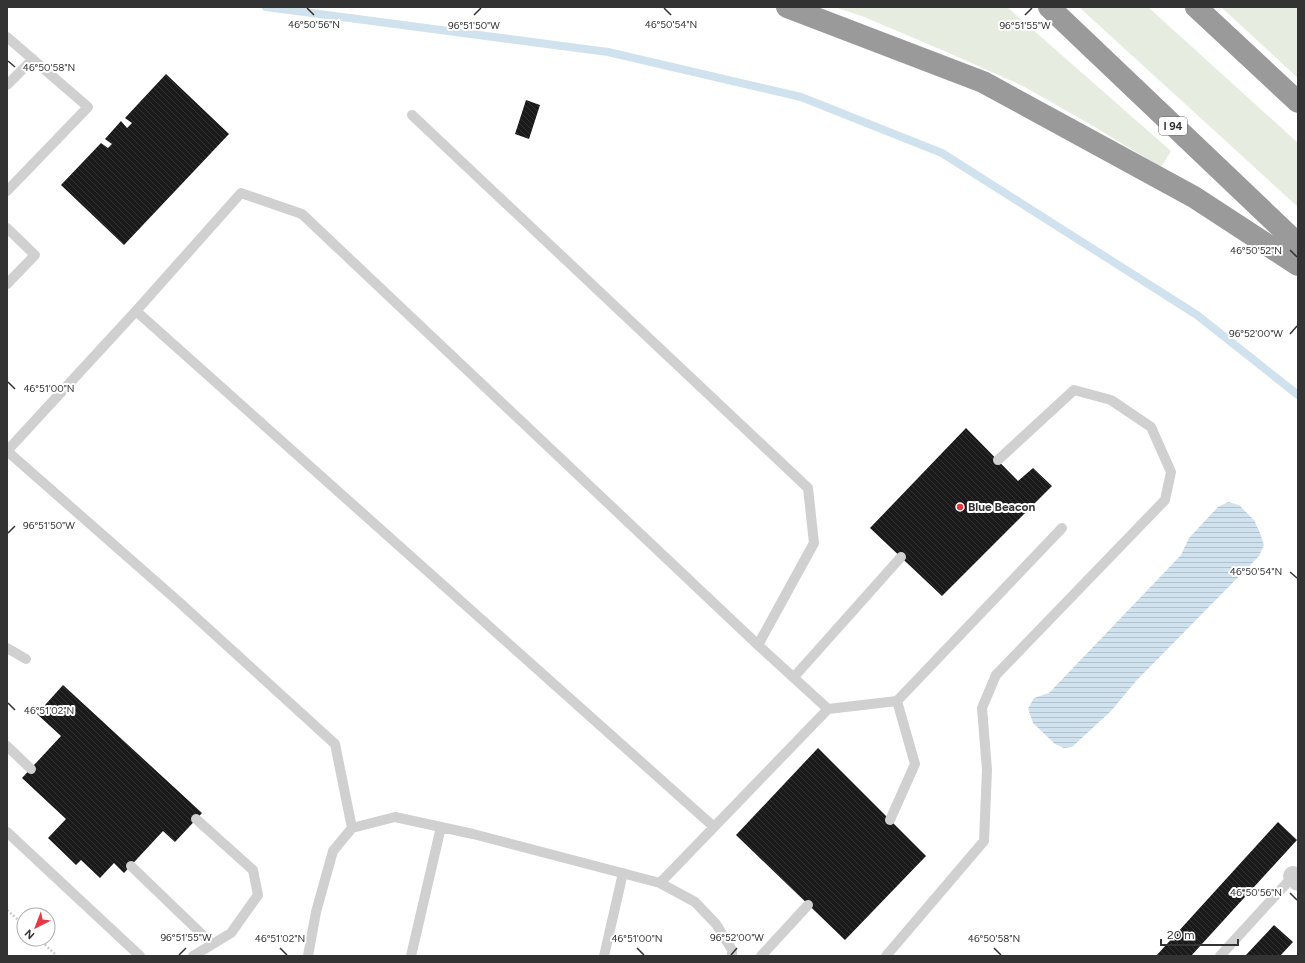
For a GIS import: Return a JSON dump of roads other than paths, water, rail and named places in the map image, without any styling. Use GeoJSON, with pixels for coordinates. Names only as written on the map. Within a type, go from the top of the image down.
{"type":"FeatureCollection","features":[{"type":"Feature","properties":{"kind":"highway"},"geometry":{"type":"LineString","coordinates":[[787,7],[983,82],[1194,197],[1298,265]]}},
{"type":"Feature","properties":{"kind":"highway","name":"I 94"},"geometry":{"type":"LineString","coordinates":[[1049,7],[1298,244]]}},
{"type":"Feature","properties":{"kind":"highway"},"geometry":{"type":"LineString","coordinates":[[1196,7],[1298,102]]}},
{"type":"Feature","properties":{"kind":"lane"},"geometry":{"type":"LineString","coordinates":[[7,37],[88,107],[7,191]]}},
{"type":"Feature","properties":{"kind":"lane"},"geometry":{"type":"LineString","coordinates":[[7,85],[33,59]]}},
{"type":"Feature","properties":{"kind":"lane"},"geometry":{"type":"LineString","coordinates":[[412,115],[808,488],[814,543],[758,645]]}},
{"type":"Feature","properties":{"kind":"lane"},"geometry":{"type":"LineString","coordinates":[[352,828],[334,744],[180,602],[7,451],[136,311],[241,193],[302,214],[758,645],[828,709]]}},
{"type":"Feature","properties":{"kind":"lane"},"geometry":{"type":"LineString","coordinates":[[7,228],[35,256],[7,284]]}},
{"type":"Feature","properties":{"kind":"lane"},"geometry":{"type":"LineString","coordinates":[[136,311],[714,827]]}},
{"type":"Feature","properties":{"kind":"lane"},"geometry":{"type":"LineString","coordinates":[[886,956],[984,841],[988,770],[982,708],[996,675],[1165,500],[1171,472],[1151,427],[1110,400],[1074,390],[998,460]]}},
{"type":"Feature","properties":{"kind":"lane"},"geometry":{"type":"LineString","coordinates":[[660,883],[828,709],[897,701],[1062,528]]}},
{"type":"Feature","properties":{"kind":"lane"},"geometry":{"type":"LineString","coordinates":[[794,677],[901,557]]}},
{"type":"Feature","properties":{"kind":"lane"},"geometry":{"type":"LineString","coordinates":[[7,648],[26,659]]}},
{"type":"Feature","properties":{"kind":"lane"},"geometry":{"type":"LineString","coordinates":[[890,820],[915,764],[897,701]]}},
{"type":"Feature","properties":{"kind":"lane"},"geometry":{"type":"LineString","coordinates":[[7,746],[31,769]]}},
{"type":"Feature","properties":{"kind":"lane"},"geometry":{"type":"LineString","coordinates":[[308,956],[316,912],[333,851],[352,828],[394,817],[487,838],[660,883],[695,902],[716,924],[732,950],[732,956]]}},
{"type":"Feature","properties":{"kind":"lane"},"geometry":{"type":"LineString","coordinates":[[193,956],[231,933],[258,895],[253,870],[196,819]]}},
{"type":"Feature","properties":{"kind":"lane"},"geometry":{"type":"LineString","coordinates":[[411,956],[442,827]]}},
{"type":"Feature","properties":{"kind":"lane"},"geometry":{"type":"LineString","coordinates":[[7,832],[140,956]]}},
{"type":"Feature","properties":{"kind":"lane"},"geometry":{"type":"LineString","coordinates":[[131,866],[212,944]]}},
{"type":"Feature","properties":{"kind":"lane"},"geometry":{"type":"LineString","coordinates":[[604,956],[623,873]]}},
{"type":"Feature","properties":{"kind":"lane"},"geometry":{"type":"LineString","coordinates":[[1220,956],[1296,876]]}},
{"type":"Feature","properties":{"kind":"lane"},"geometry":{"type":"LineString","coordinates":[[761,956],[808,905]]}},
{"type":"Feature","properties":{"kind":"water"},"geometry":{"type":"Polygon","coordinates":[[[1228,502],[1239,505],[1254,520],[1264,545],[1259,556],[1136,681],[1111,711],[1072,747],[1064,748],[1055,744],[1033,723],[1028,709],[1034,698],[1049,693],[1181,555],[1189,538],[1218,507],[1228,502]]]}},
{"type":"Feature","properties":{"kind":"waterway"},"geometry":{"type":"LineString","coordinates":[[266,7],[608,52],[801,97],[942,153],[1197,315],[1298,395]]}},
{"type":"Feature","properties":{"kind":"place","name":"Blue Beacon"},"geometry":{"type":"Point","coordinates":[960,507]}}]}
